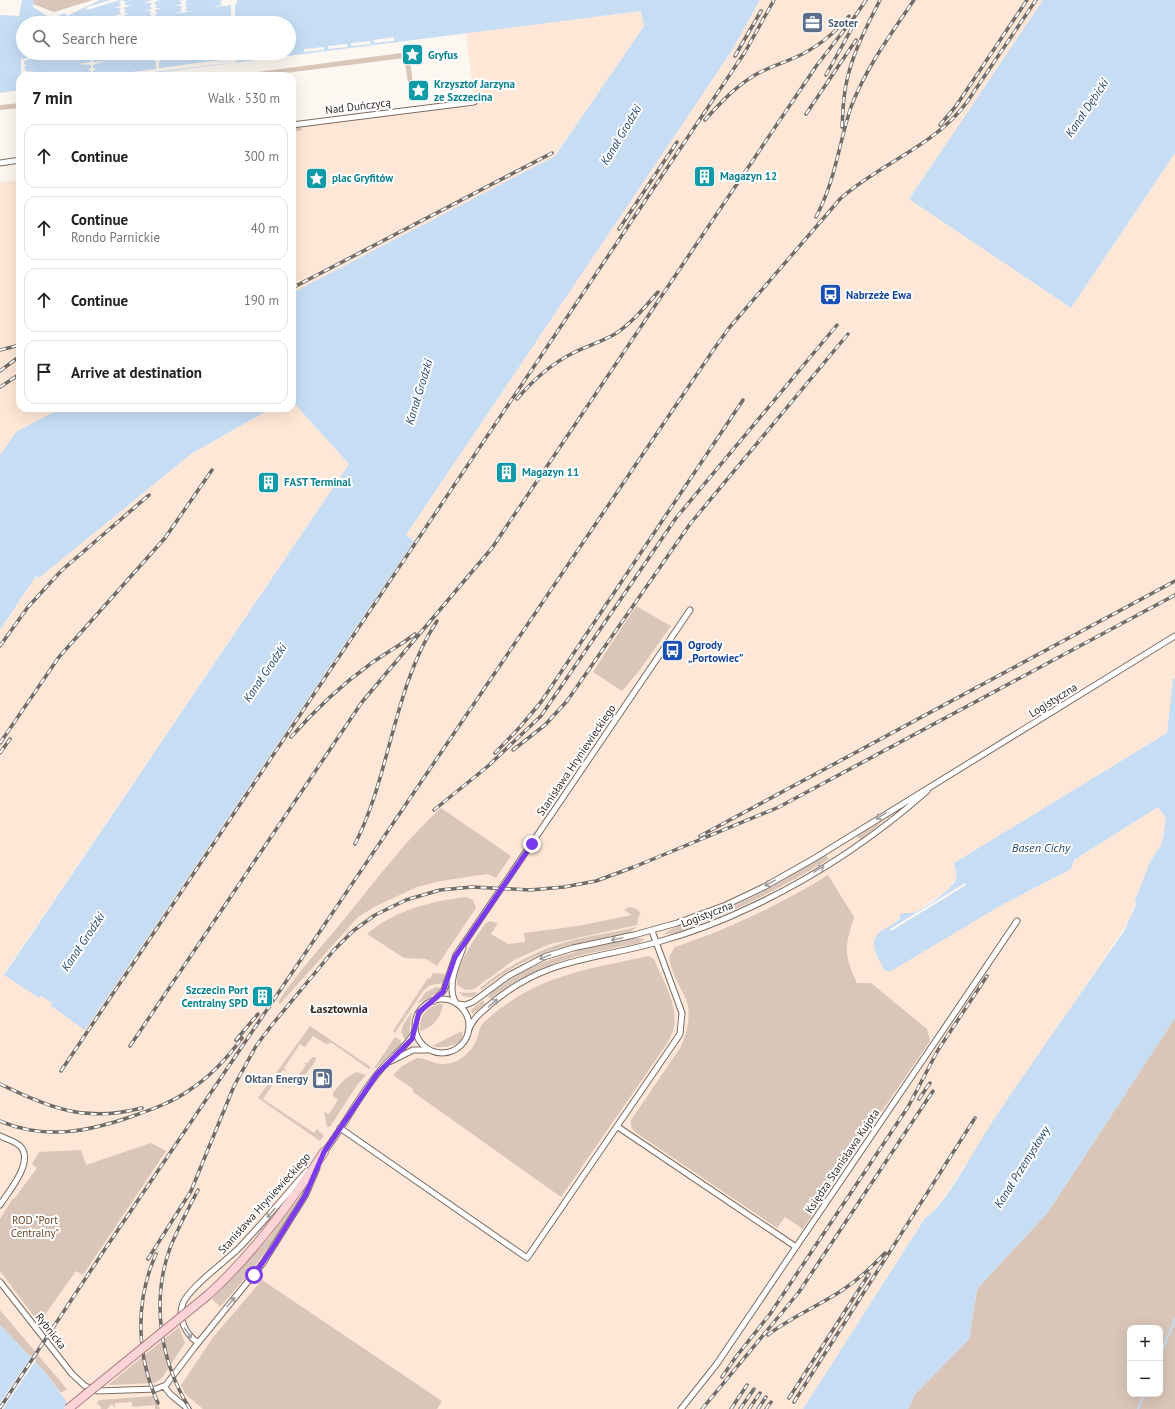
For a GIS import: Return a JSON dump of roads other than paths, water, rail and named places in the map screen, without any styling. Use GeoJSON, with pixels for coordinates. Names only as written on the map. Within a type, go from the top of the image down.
{"type":"FeatureCollection","features":[{"type":"Feature","properties":{"kind":"main road"},"geometry":{"type":"LineString","coordinates":[[68,1409],[208,1295],[235,1269],[266,1234],[324,1152]]}},
{"type":"Feature","properties":{"kind":"street","name":"Nad Duńczycą"},"geometry":{"type":"LineString","coordinates":[[296,124],[474,102]]}},
{"type":"Feature","properties":{"kind":"street"},"geometry":{"type":"LineString","coordinates":[[0,163],[16,161]]}},
{"type":"Feature","properties":{"kind":"street","name":"Stanisława Hryniewieckiego"},"geometry":{"type":"LineString","coordinates":[[434,1001],[444,990],[454,959],[690,610]]}},
{"type":"Feature","properties":{"kind":"street","name":"Logistyczna"},"geometry":{"type":"LineString","coordinates":[[457,1004],[465,1005],[475,1001],[512,973],[550,955],[573,948],[652,931],[705,913],[764,887],[1175,636]]}},
{"type":"Feature","properties":{"kind":"street","name":"Logistyczna"},"geometry":{"type":"LineString","coordinates":[[468,1032],[475,1019],[495,1001],[514,987],[539,973],[572,961],[657,943],[696,930],[742,912],[795,884],[873,835],[940,780]]}},
{"type":"Feature","properties":{"kind":"street","name":"Księdza Stanisława Kujota"},"geometry":{"type":"LineString","coordinates":[[681,1409],[716,1365],[1017,921]]}},
{"type":"Feature","properties":{"kind":"street"},"geometry":{"type":"LineString","coordinates":[[340,1128],[527,1258],[618,1128],[677,1039],[682,1028],[679,1004],[652,931]]}},
{"type":"Feature","properties":{"kind":"street","name":"Stanisława Hryniewieckiego"},"geometry":{"type":"LineString","coordinates":[[457,1004],[453,997],[452,987],[456,966],[466,942]]}},
{"type":"Feature","properties":{"kind":"street"},"geometry":{"type":"LineString","coordinates":[[447,1000],[457,1004],[466,1014],[469,1024],[468,1032],[463,1044],[455,1050],[442,1053],[429,1050],[420,1042],[415,1029],[415,1021],[419,1012],[427,1004],[434,1001],[447,1000]]}},
{"type":"Feature","properties":{"kind":"street","name":"Stanisława Hryniewieckiego"},"geometry":{"type":"LineString","coordinates":[[198,1343],[188,1334],[182,1321],[182,1310],[186,1299],[257,1229],[324,1152],[372,1081],[411,1040],[415,1029]]}},
{"type":"Feature","properties":{"kind":"street","name":"Stanisława Hryniewieckiego"},"geometry":{"type":"LineString","coordinates":[[386,1065],[413,1050],[429,1050]]}},
{"type":"Feature","properties":{"kind":"street"},"geometry":{"type":"LineString","coordinates":[[618,1128],[796,1247]]}},
{"type":"Feature","properties":{"kind":"street"},"geometry":{"type":"LineString","coordinates":[[0,1136],[18,1144],[24,1152],[24,1166],[0,1204]]}},
{"type":"Feature","properties":{"kind":"street","name":"Stanisława Hryniewieckiego"},"geometry":{"type":"LineString","coordinates":[[164,1386],[270,1253],[305,1196],[324,1152]]}},
{"type":"Feature","properties":{"kind":"street","name":"Rybnicka"},"geometry":{"type":"LineString","coordinates":[[0,1282],[72,1374],[82,1384],[91,1389],[107,1391],[156,1389],[164,1386]]}},
{"type":"Feature","properties":{"kind":"street"},"geometry":{"type":"LineString","coordinates":[[164,1386],[170,1394],[188,1409]]}},
{"type":"Feature","properties":{"kind":"water"},"geometry":{"type":"Polygon","coordinates":[[[22,0],[34,0],[33,7],[47,16],[19,16],[22,0]]]}},
{"type":"Feature","properties":{"kind":"water","name":"Kanał Grodzki"},"geometry":{"type":"Polygon","coordinates":[[[100,0],[760,0],[731,52],[406,535],[414,541],[85,1030],[51,1006],[52,1003],[41,996],[39,998],[4,975],[349,464],[296,405],[296,291],[555,156],[644,26],[641,11],[296,55],[296,16],[67,16],[100,0]]]}},
{"type":"Feature","properties":{"kind":"water","name":"Kanał Dębicki"},"geometry":{"type":"Polygon","coordinates":[[[1043,0],[1175,0],[1175,153],[1071,308],[909,199],[1043,0]]]}},
{"type":"Feature","properties":{"kind":"water"},"geometry":{"type":"Polygon","coordinates":[[[65,13],[67,16],[58,16],[65,13]]]}},
{"type":"Feature","properties":{"kind":"water"},"geometry":{"type":"Polygon","coordinates":[[[0,15],[19,16],[16,16],[16,60],[257,60],[162,72],[16,72],[16,91],[0,93],[0,15]]]}},
{"type":"Feature","properties":{"kind":"water"},"geometry":{"type":"Polygon","coordinates":[[[54,412],[265,412],[191,454],[39,578],[36,576],[0,630],[0,455],[16,432],[54,412]]]}},
{"type":"Feature","properties":{"kind":"water"},"geometry":{"type":"Polygon","coordinates":[[[1173,679],[1175,679],[1175,1018],[1048,1212],[977,1289],[969,1339],[915,1394],[908,1409],[803,1409],[925,1218],[942,1201],[951,1189],[984,1134],[1124,931],[1136,905],[1135,900],[1150,862],[1162,843],[1166,819],[1158,807],[1074,860],[1071,869],[1000,906],[891,971],[885,971],[875,951],[874,940],[881,931],[900,919],[900,914],[913,913],[920,910],[950,888],[956,879],[954,863],[1167,733],[1173,679]]]}},
{"type":"Feature","properties":{"kind":"water"},"geometry":{"type":"Polygon","coordinates":[[[0,1325],[45,1372],[72,1409],[0,1409],[0,1325]]]}},
{"type":"Feature","properties":{"kind":"waterway"},"geometry":{"type":"LineString","coordinates":[[1163,1349],[1175,1319]]}},
{"type":"Feature","properties":{"kind":"waterway"},"geometry":{"type":"LineString","coordinates":[[1138,1409],[1143,1397]]}},
{"type":"Feature","properties":{"kind":"railway"},"geometry":{"type":"LineString","coordinates":[[61,1071],[745,52],[774,0]]}},
{"type":"Feature","properties":{"kind":"railway"},"geometry":{"type":"LineString","coordinates":[[849,25],[866,0]]}},
{"type":"Feature","properties":{"kind":"railway"},"geometry":{"type":"LineString","coordinates":[[842,127],[843,104],[853,59],[880,0]]}},
{"type":"Feature","properties":{"kind":"railway"},"geometry":{"type":"LineString","coordinates":[[816,217],[828,189],[851,107],[857,93],[879,52],[914,0]]}},
{"type":"Feature","properties":{"kind":"railway"},"geometry":{"type":"LineString","coordinates":[[940,125],[956,106],[1027,0]]}},
{"type":"Feature","properties":{"kind":"railway"},"geometry":{"type":"LineString","coordinates":[[0,1408],[101,1255],[729,328],[840,199],[872,175],[923,143],[954,118],[967,102],[1036,0]]}},
{"type":"Feature","properties":{"kind":"railway"},"geometry":{"type":"LineString","coordinates":[[735,56],[761,11]]}},
{"type":"Feature","properties":{"kind":"railway"},"geometry":{"type":"LineString","coordinates":[[705,120],[716,107],[741,85],[764,70],[794,58],[817,46],[831,35],[849,16]]}},
{"type":"Feature","properties":{"kind":"railway"},"geometry":{"type":"LineString","coordinates":[[130,1046],[362,702],[492,548],[817,65],[852,20]]}},
{"type":"Feature","properties":{"kind":"railway"},"geometry":{"type":"LineString","coordinates":[[826,75],[852,28]]}},
{"type":"Feature","properties":{"kind":"railway"},"geometry":{"type":"LineString","coordinates":[[806,114],[856,40]]}},
{"type":"Feature","properties":{"kind":"railway"},"geometry":{"type":"LineString","coordinates":[[619,229],[677,142]]}},
{"type":"Feature","properties":{"kind":"railway"},"geometry":{"type":"LineString","coordinates":[[296,286],[552,153]]}},
{"type":"Feature","properties":{"kind":"railway"},"geometry":{"type":"LineString","coordinates":[[517,399],[529,385],[557,362],[573,353],[610,337],[621,330],[658,292]]}},
{"type":"Feature","properties":{"kind":"railway"},"geometry":{"type":"LineString","coordinates":[[434,810],[487,767],[541,716],[676,518],[837,325]]}},
{"type":"Feature","properties":{"kind":"railway"},"geometry":{"type":"LineString","coordinates":[[513,750],[545,725],[567,701],[690,524],[848,334]]}},
{"type":"Feature","properties":{"kind":"railway"},"geometry":{"type":"LineString","coordinates":[[0,350],[16,346]]}},
{"type":"Feature","properties":{"kind":"railway"},"geometry":{"type":"LineString","coordinates":[[0,371],[16,359]]}},
{"type":"Feature","properties":{"kind":"railway"},"geometry":{"type":"LineString","coordinates":[[0,387],[16,377]]}},
{"type":"Feature","properties":{"kind":"railway"},"geometry":{"type":"LineString","coordinates":[[495,753],[541,702],[743,400]]}},
{"type":"Feature","properties":{"kind":"railway"},"geometry":{"type":"LineString","coordinates":[[0,743],[59,657],[165,538],[212,470]]}},
{"type":"Feature","properties":{"kind":"railway"},"geometry":{"type":"LineString","coordinates":[[0,646],[28,607],[61,571],[149,495]]}},
{"type":"Feature","properties":{"kind":"railway"},"geometry":{"type":"LineString","coordinates":[[700,836],[1175,581]]}},
{"type":"Feature","properties":{"kind":"railway"},"geometry":{"type":"LineString","coordinates":[[148,1259],[191,1191],[234,1086],[256,1046],[334,950],[353,931],[375,915],[406,900],[440,890],[472,887],[530,890],[564,887],[596,881],[634,867],[779,807],[1175,595]]}},
{"type":"Feature","properties":{"kind":"railway"},"geometry":{"type":"LineString","coordinates":[[355,844],[377,789],[401,702],[411,674],[422,647],[437,621]]}},
{"type":"Feature","properties":{"kind":"railway"},"geometry":{"type":"LineString","coordinates":[[291,737],[309,717],[348,681],[415,634]]}},
{"type":"Feature","properties":{"kind":"railway"},"geometry":{"type":"LineString","coordinates":[[0,753],[10,739]]}},
{"type":"Feature","properties":{"kind":"railway"},"geometry":{"type":"LineString","coordinates":[[735,1358],[770,1314],[908,1107],[938,1050],[987,976]]}},
{"type":"Feature","properties":{"kind":"railway"},"geometry":{"type":"LineString","coordinates":[[236,1040],[258,1014]]}},
{"type":"Feature","properties":{"kind":"railway"},"geometry":{"type":"LineString","coordinates":[[0,1121],[17,1127],[50,1132],[83,1130],[116,1122],[155,1108],[184,1094],[219,1066],[242,1038]]}},
{"type":"Feature","properties":{"kind":"railway"},"geometry":{"type":"LineString","coordinates":[[919,1099],[930,1083]]}},
{"type":"Feature","properties":{"kind":"railway"},"geometry":{"type":"LineString","coordinates":[[0,1084],[36,1100],[68,1111],[103,1114],[142,1108]]}},
{"type":"Feature","properties":{"kind":"railway"},"geometry":{"type":"LineString","coordinates":[[702,1409],[799,1292],[933,1091]]}},
{"type":"Feature","properties":{"kind":"railway"},"geometry":{"type":"LineString","coordinates":[[794,1402],[975,1118]]}},
{"type":"Feature","properties":{"kind":"railway"},"geometry":{"type":"LineString","coordinates":[[190,1409],[180,1391],[165,1351],[160,1310],[164,1268],[170,1248],[198,1190]]}},
{"type":"Feature","properties":{"kind":"railway"},"geometry":{"type":"LineString","coordinates":[[768,1335],[850,1285],[876,1263],[885,1253]]}},
{"type":"Feature","properties":{"kind":"railway"},"geometry":{"type":"LineString","coordinates":[[156,1254],[144,1290],[141,1328],[145,1366],[158,1403]]}},
{"type":"Feature","properties":{"kind":"railway"},"geometry":{"type":"LineString","coordinates":[[789,1398],[869,1274]]}},
{"type":"Feature","properties":{"kind":"railway"},"geometry":{"type":"LineString","coordinates":[[722,1377],[738,1354]]}},
{"type":"Feature","properties":{"kind":"railway"},"geometry":{"type":"LineString","coordinates":[[731,1409],[747,1385]]}},
{"type":"Feature","properties":{"kind":"railway"},"geometry":{"type":"LineString","coordinates":[[740,1409],[754,1389]]}},
{"type":"Feature","properties":{"kind":"railway"},"geometry":{"type":"LineString","coordinates":[[749,1409],[760,1393]]}},
{"type":"Feature","properties":{"kind":"railway"},"geometry":{"type":"LineString","coordinates":[[758,1409],[766,1397]]}},
{"type":"Feature","properties":{"kind":"railway"},"geometry":{"type":"LineString","coordinates":[[766,1409],[771,1402]]}},
{"type":"Feature","properties":{"kind":"place","name":"Szoter"},"geometry":{"type":"Point","coordinates":[813,23]}},
{"type":"Feature","properties":{"kind":"place","name":"Gryfus"},"geometry":{"type":"Point","coordinates":[413,55]}},
{"type":"Feature","properties":{"kind":"place","name":"Krzysztof Jarzyna ze Szczecina"},"geometry":{"type":"Point","coordinates":[418,90]}},
{"type":"Feature","properties":{"kind":"place","name":"Magazyn 12"},"geometry":{"type":"Point","coordinates":[705,176]}},
{"type":"Feature","properties":{"kind":"place","name":"plac Gryfitów"},"geometry":{"type":"Point","coordinates":[317,178]}},
{"type":"Feature","properties":{"kind":"place","name":"Nabrzeże Ewa"},"geometry":{"type":"Point","coordinates":[831,295]}},
{"type":"Feature","properties":{"kind":"place","name":"Magazyn 11"},"geometry":{"type":"Point","coordinates":[506,472]}},
{"type":"Feature","properties":{"kind":"place","name":"FAST Terminal"},"geometry":{"type":"Point","coordinates":[268,482]}},
{"type":"Feature","properties":{"kind":"place","name":"Ogrody „Portowiec”"},"geometry":{"type":"Point","coordinates":[672,651]}},
{"type":"Feature","properties":{"kind":"place","name":"Szczecin Port Centralny SPD"},"geometry":{"type":"Point","coordinates":[263,996]}},
{"type":"Feature","properties":{"kind":"place","name":"Oktan Energy"},"geometry":{"type":"Point","coordinates":[323,1079]}},
{"type":"Feature","properties":{"kind":"district","name":"Łasztownia"},"geometry":{"type":"Point","coordinates":[339,1009]}},
{"type":"Feature","properties":{"kind":"water label","name":"Basen Cichy"},"geometry":{"type":"Point","coordinates":[1041,848]}},
{"type":"Feature","properties":{"kind":"water label","name":"Kanał Przemysłowy"},"geometry":{"type":"Point","coordinates":[1022,1167]}},
{"type":"Feature","properties":{"kind":"park label","name":"ROD \"Port Centralny\""},"geometry":{"type":"Point","coordinates":[35,1226]}}]}
